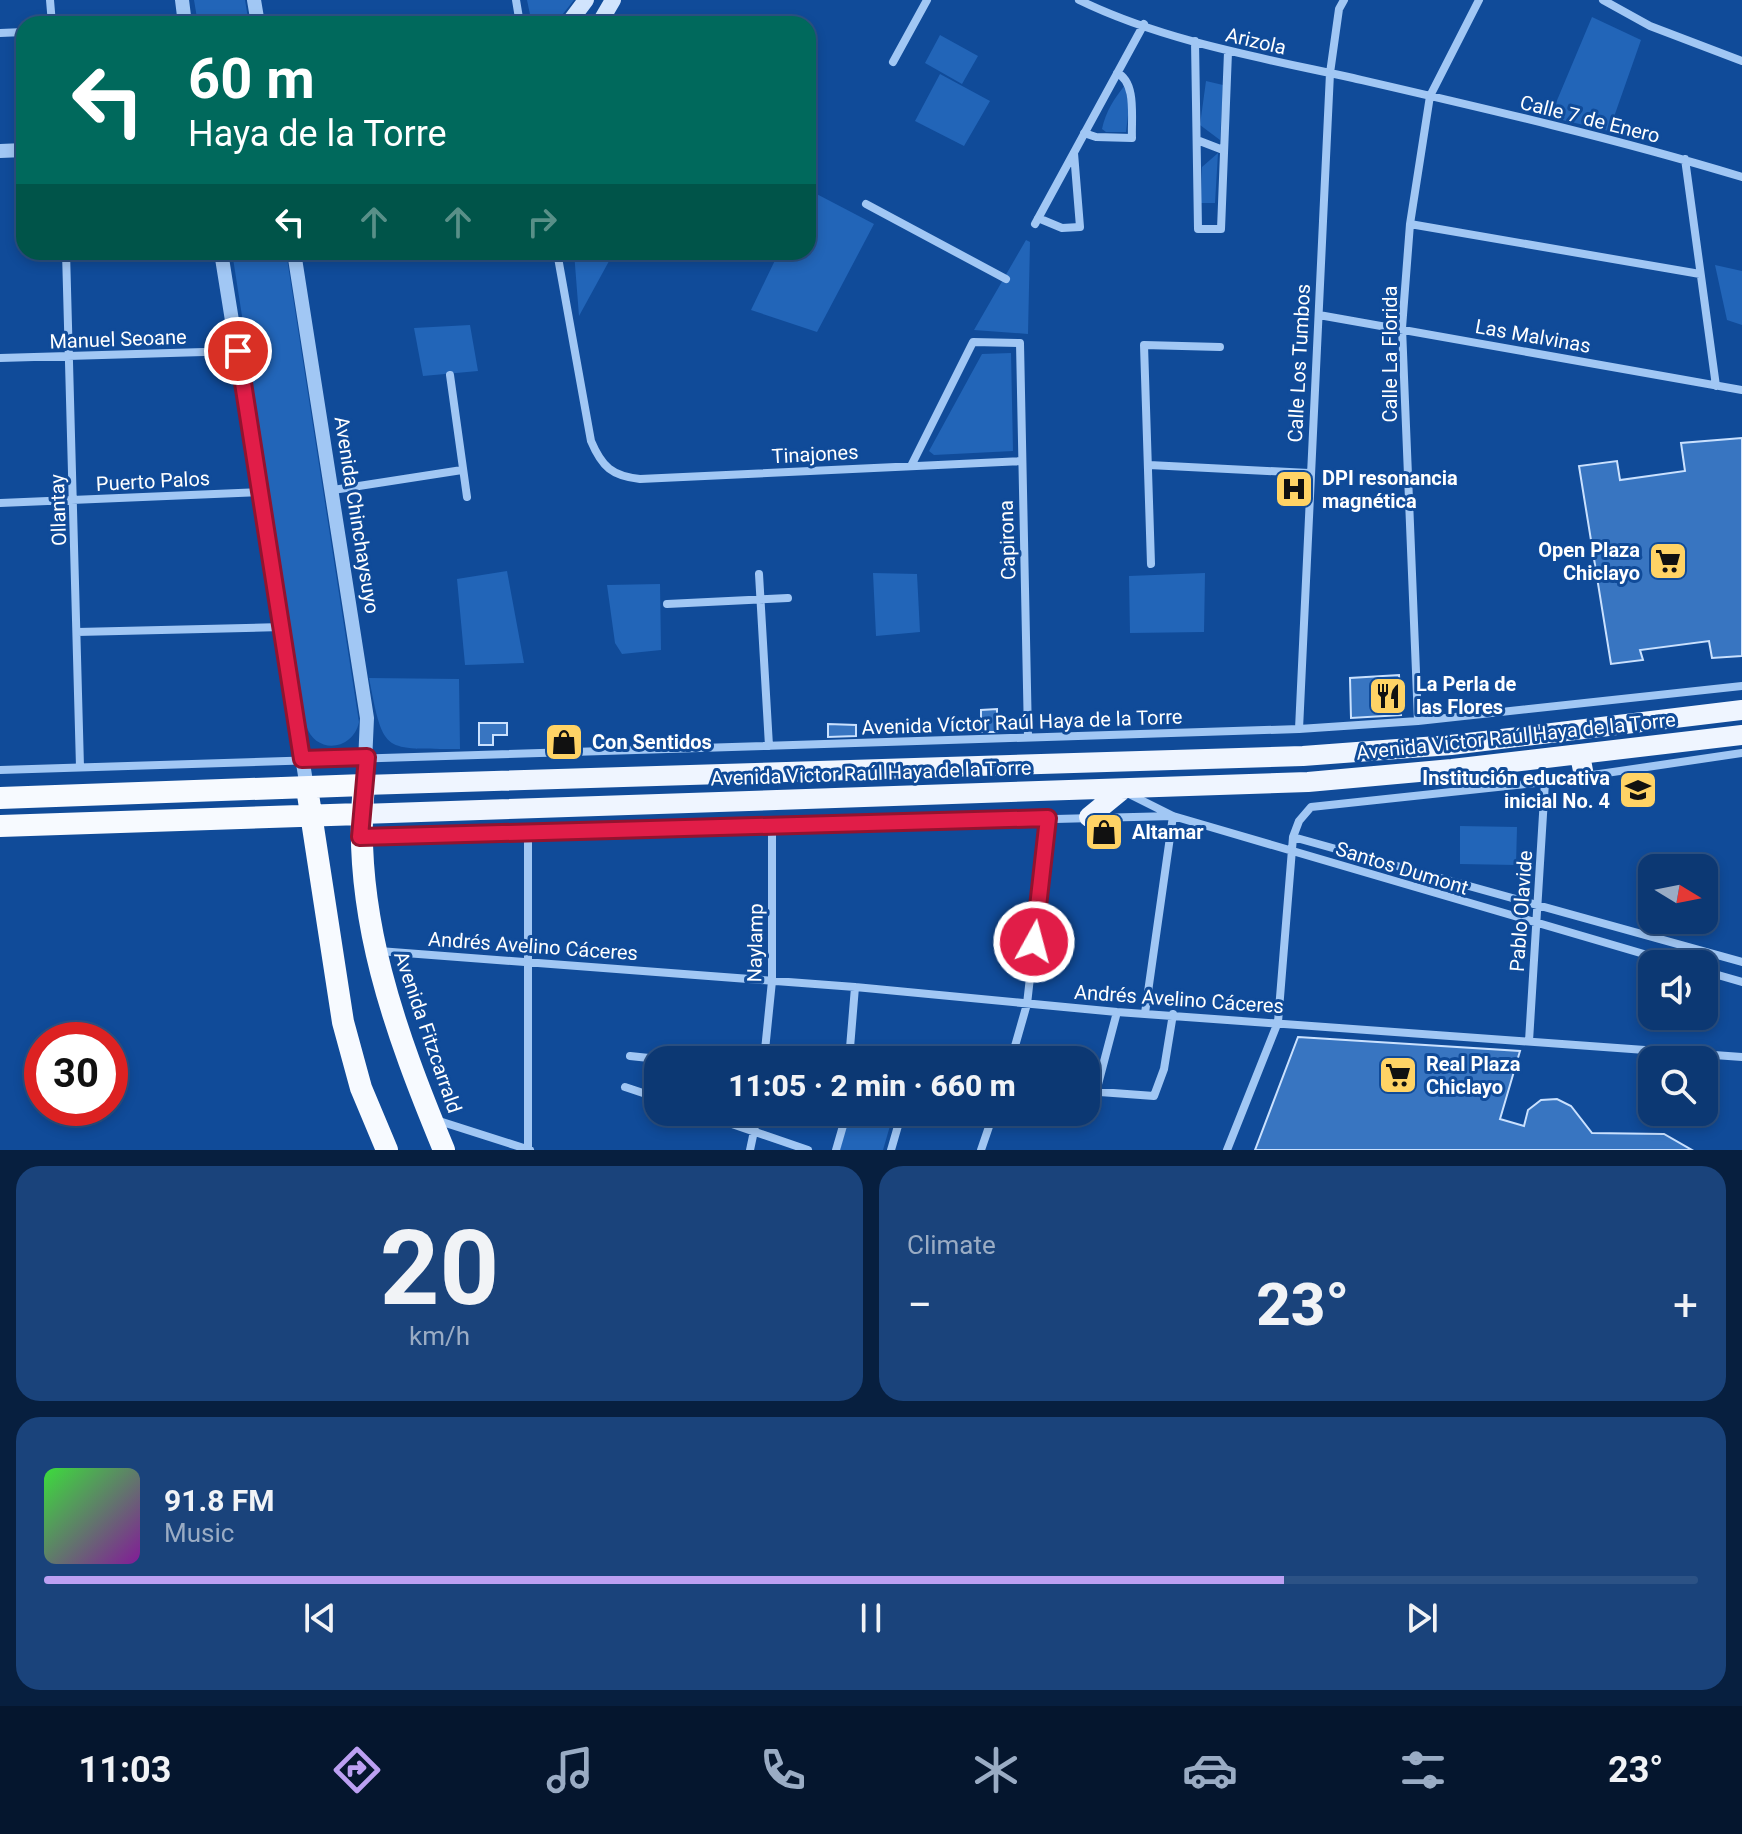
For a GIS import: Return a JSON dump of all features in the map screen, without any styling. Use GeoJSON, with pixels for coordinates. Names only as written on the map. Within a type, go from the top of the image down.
{"type":"FeatureCollection","features":[{"type":"Feature","properties":{"kind":"highway","name":"Avenida Victor Raúl Haya de la Torre"},"geometry":{"type":"LineString","coordinates":[[0,798],[364,785]]}},
{"type":"Feature","properties":{"kind":"highway","name":"Avenida Fitzcarrald"},"geometry":{"type":"LineString","coordinates":[[364,785],[360,837],[375,951],[408,1062],[444,1150]]}},
{"type":"Feature","properties":{"kind":"highway"},"geometry":{"type":"LineString","coordinates":[[307,788],[343,1022],[361,1088],[387,1150]]}},
{"type":"Feature","properties":{"kind":"highway","name":"Avenida Victor Raúl Haya de la Torre"},"geometry":{"type":"LineString","coordinates":[[0,826],[361,814]]}},
{"type":"Feature","properties":{"kind":"main road","name":"Avenida Victor Raúl Haya de la Torre"},"geometry":{"type":"LineString","coordinates":[[364,785],[1303,756],[1451,745],[1742,710]]}},
{"type":"Feature","properties":{"kind":"main road","name":"Avenida Victor Raúl Haya de la Torre"},"geometry":{"type":"LineString","coordinates":[[361,814],[1308,782],[1580,755],[1676,753],[1742,735]]}},
{"type":"Feature","properties":{"kind":"main road"},"geometry":{"type":"LineString","coordinates":[[1580,755],[1584,776]]}},
{"type":"Feature","properties":{"kind":"main road"},"geometry":{"type":"LineString","coordinates":[[1089,817],[1122,790]]}},
{"type":"Feature","properties":{"kind":"street"},"geometry":{"type":"LineString","coordinates":[[893,62],[927,0]]}},
{"type":"Feature","properties":{"kind":"street","name":"Arizola"},"geometry":{"type":"LineString","coordinates":[[1079,0],[1228,52],[1430,96]]}},
{"type":"Feature","properties":{"kind":"street","name":"Calle Los Tumbos"},"geometry":{"type":"LineString","coordinates":[[1299,729],[1330,73],[1339,9],[1344,0]]}},
{"type":"Feature","properties":{"kind":"street","name":"Calle La Florida"},"geometry":{"type":"LineString","coordinates":[[1418,721],[1402,328],[1410,224],[1430,96],[1479,0]]}},
{"type":"Feature","properties":{"kind":"street"},"geometry":{"type":"LineString","coordinates":[[1603,0],[1650,26],[1742,61]]}},
{"type":"Feature","properties":{"kind":"street"},"geometry":{"type":"LineString","coordinates":[[1074,152],[1080,227],[1062,228],[1036,221],[1144,24]]}},
{"type":"Feature","properties":{"kind":"street"},"geometry":{"type":"LineString","coordinates":[[1195,41],[1198,229],[1221,229],[1228,52]]}},
{"type":"Feature","properties":{"kind":"street"},"geometry":{"type":"LineString","coordinates":[[1084,133],[1096,137],[1132,138],[1129,86],[1124,76],[1117,73]]}},
{"type":"Feature","properties":{"kind":"street","name":"Calle 7 de Enero"},"geometry":{"type":"LineString","coordinates":[[1430,96],[1685,159],[1742,177]]}},
{"type":"Feature","properties":{"kind":"street"},"geometry":{"type":"LineString","coordinates":[[1197,140],[1223,150]]}},
{"type":"Feature","properties":{"kind":"street"},"geometry":{"type":"LineString","coordinates":[[1685,159],[1716,386]]}},
{"type":"Feature","properties":{"kind":"street"},"geometry":{"type":"LineString","coordinates":[[866,204],[1006,279]]}},
{"type":"Feature","properties":{"kind":"street"},"geometry":{"type":"LineString","coordinates":[[1410,224],[1700,274]]}},
{"type":"Feature","properties":{"kind":"street","name":"Ollantay"},"geometry":{"type":"LineString","coordinates":[[66,260],[80,767]]}},
{"type":"Feature","properties":{"kind":"street"},"geometry":{"type":"LineString","coordinates":[[222,260],[307,788]]}},
{"type":"Feature","properties":{"kind":"street","name":"Avenida Chinchaysuyo"},"geometry":{"type":"LineString","coordinates":[[295,260],[367,718],[364,785]]}},
{"type":"Feature","properties":{"kind":"street","name":"Tinajones"},"geometry":{"type":"LineString","coordinates":[[558,260],[591,441],[599,460],[611,473],[640,479],[1021,461]]}},
{"type":"Feature","properties":{"kind":"street","name":"Las Malvinas"},"geometry":{"type":"LineString","coordinates":[[1319,315],[1742,390]]}},
{"type":"Feature","properties":{"kind":"street","name":"Capirona"},"geometry":{"type":"LineString","coordinates":[[911,466],[973,342],[1020,343],[1028,736]]}},
{"type":"Feature","properties":{"kind":"street"},"geometry":{"type":"LineString","coordinates":[[1151,564],[1144,345],[1220,347]]}},
{"type":"Feature","properties":{"kind":"street","name":"Manuel Seoane"},"geometry":{"type":"LineString","coordinates":[[0,358],[238,351]]}},
{"type":"Feature","properties":{"kind":"street"},"geometry":{"type":"LineString","coordinates":[[450,375],[467,497]]}},
{"type":"Feature","properties":{"kind":"street"},"geometry":{"type":"LineString","coordinates":[[1149,465],[1309,473]]}},
{"type":"Feature","properties":{"kind":"street"},"geometry":{"type":"LineString","coordinates":[[333,490],[462,470]]}},
{"type":"Feature","properties":{"kind":"street","name":"Puerto Palos"},"geometry":{"type":"LineString","coordinates":[[0,503],[260,492]]}},
{"type":"Feature","properties":{"kind":"street"},"geometry":{"type":"LineString","coordinates":[[759,574],[769,746]]}},
{"type":"Feature","properties":{"kind":"street"},"geometry":{"type":"LineString","coordinates":[[667,604],[788,598]]}},
{"type":"Feature","properties":{"kind":"street"},"geometry":{"type":"LineString","coordinates":[[77,632],[282,627]]}},
{"type":"Feature","properties":{"kind":"street","name":"Avenida Víctor Raúl Haya de la Torre"},"geometry":{"type":"LineString","coordinates":[[0,770],[1299,729],[1418,721],[1742,686]]}},
{"type":"Feature","properties":{"kind":"street"},"geometry":{"type":"LineString","coordinates":[[1227,1150],[1278,1022],[1293,837],[1299,821],[1311,807],[1545,782],[1584,776],[1676,753],[1742,753]]}},
{"type":"Feature","properties":{"kind":"street","name":"Pablo Olavide"},"geometry":{"type":"LineString","coordinates":[[1529,1041],[1545,782]]}},
{"type":"Feature","properties":{"kind":"street","name":"Santos Dumont"},"geometry":{"type":"LineString","coordinates":[[1122,790],[1173,816],[1638,953]]}},
{"type":"Feature","properties":{"kind":"street"},"geometry":{"type":"LineString","coordinates":[[360,837],[1173,816],[1145,1013]]}},
{"type":"Feature","properties":{"kind":"street"},"geometry":{"type":"LineString","coordinates":[[1015,1046],[1027,1004],[1048,818]]}},
{"type":"Feature","properties":{"kind":"street","name":"Naylamp"},"geometry":{"type":"LineString","coordinates":[[765,1046],[772,981],[772,825]]}},
{"type":"Feature","properties":{"kind":"street"},"geometry":{"type":"LineString","coordinates":[[431,1118],[529,1150],[528,834]]}},
{"type":"Feature","properties":{"kind":"street","name":"Santos Dumont"},"geometry":{"type":"LineString","coordinates":[[1293,837],[1742,962]]}},
{"type":"Feature","properties":{"kind":"street","name":"Andrés Avelino Cáceres"},"geometry":{"type":"LineString","coordinates":[[375,951],[855,987],[1117,1012],[1742,1057]]}},
{"type":"Feature","properties":{"kind":"street"},"geometry":{"type":"LineString","coordinates":[[1718,975],[1742,982]]}},
{"type":"Feature","properties":{"kind":"street"},"geometry":{"type":"LineString","coordinates":[[850,1046],[855,987]]}},
{"type":"Feature","properties":{"kind":"street"},"geometry":{"type":"LineString","coordinates":[[1100,1077],[1117,1012]]}},
{"type":"Feature","properties":{"kind":"street"},"geometry":{"type":"LineString","coordinates":[[1100,1092],[1154,1096],[1164,1069],[1173,1014]]}},
{"type":"Feature","properties":{"kind":"street"},"geometry":{"type":"LineString","coordinates":[[630,1056],[644,1057]]}},
{"type":"Feature","properties":{"kind":"street"},"geometry":{"type":"LineString","coordinates":[[625,1087],[644,1093]]}},
{"type":"Feature","properties":{"kind":"street"},"geometry":{"type":"LineString","coordinates":[[738,1126],[808,1150]]}},
{"type":"Feature","properties":{"kind":"street"},"geometry":{"type":"LineString","coordinates":[[750,1150],[757,1126]]}},
{"type":"Feature","properties":{"kind":"street"},"geometry":{"type":"LineString","coordinates":[[836,1150],[843,1126]]}},
{"type":"Feature","properties":{"kind":"street"},"geometry":{"type":"LineString","coordinates":[[891,1150],[898,1126]]}},
{"type":"Feature","properties":{"kind":"street"},"geometry":{"type":"LineString","coordinates":[[981,1150],[989,1126]]}},
{"type":"Feature","properties":{"kind":"shaded area"},"geometry":{"type":"Polygon","coordinates":[[[194,0],[245,0],[248,16],[197,16],[194,0]]]}},
{"type":"Feature","properties":{"kind":"shaded area"},"geometry":{"type":"Polygon","coordinates":[[[527,0],[574,0],[561,16],[530,16],[527,0]]]}},
{"type":"Feature","properties":{"kind":"shaded area"},"geometry":{"type":"Polygon","coordinates":[[[1592,17],[1641,40],[1609,131],[1550,117],[1592,17]]]}},
{"type":"Feature","properties":{"kind":"shaded area"},"geometry":{"type":"Polygon","coordinates":[[[940,35],[978,56],[962,84],[925,63],[940,35]]]}},
{"type":"Feature","properties":{"kind":"shaded area"},"geometry":{"type":"Polygon","coordinates":[[[940,74],[990,101],[964,146],[915,121],[940,74]]]}},
{"type":"Feature","properties":{"kind":"shaded area"},"geometry":{"type":"Polygon","coordinates":[[[1206,81],[1223,85],[1220,140],[1200,125],[1206,81]]]}},
{"type":"Feature","properties":{"kind":"shaded area"},"geometry":{"type":"Polygon","coordinates":[[[1125,85],[1129,107],[1126,132],[1106,132],[1102,129],[1106,116],[1125,85]]]}},
{"type":"Feature","properties":{"kind":"shaded area"},"geometry":{"type":"Polygon","coordinates":[[[1218,153],[1215,203],[1201,203],[1202,167],[1218,153]]]}},
{"type":"Feature","properties":{"kind":"shaded area"},"geometry":{"type":"Polygon","coordinates":[[[816,194],[874,224],[817,332],[751,310],[775,260],[816,260],[816,194]]]}},
{"type":"Feature","properties":{"kind":"shaded area"},"geometry":{"type":"Polygon","coordinates":[[[1026,240],[1030,242],[1028,334],[974,330],[1026,240]]]}},
{"type":"Feature","properties":{"kind":"shaded area"},"geometry":{"type":"Polygon","coordinates":[[[233,260],[287,260],[359,722],[349,739],[334,746],[317,741],[306,725],[233,260]]]}},
{"type":"Feature","properties":{"kind":"shaded area"},"geometry":{"type":"Polygon","coordinates":[[[575,260],[610,260],[579,316],[575,260]]]}},
{"type":"Feature","properties":{"kind":"shaded area"},"geometry":{"type":"Polygon","coordinates":[[[1715,265],[1742,271],[1742,325],[1727,320],[1715,265]]]}},
{"type":"Feature","properties":{"kind":"shaded area"},"geometry":{"type":"Polygon","coordinates":[[[470,325],[478,371],[423,376],[414,328],[470,325]]]}},
{"type":"Feature","properties":{"kind":"shaded area"},"geometry":{"type":"Polygon","coordinates":[[[1011,353],[1013,451],[934,455],[929,451],[982,354],[1011,353]]]}},
{"type":"Feature","properties":{"kind":"shaded area"},"geometry":{"type":"Polygon","coordinates":[[[507,571],[524,663],[465,665],[457,579],[507,571]]]}},
{"type":"Feature","properties":{"kind":"shaded area"},"geometry":{"type":"Polygon","coordinates":[[[873,573],[917,574],[920,632],[876,636],[873,573]]]}},
{"type":"Feature","properties":{"kind":"shaded area"},"geometry":{"type":"Polygon","coordinates":[[[1205,573],[1204,632],[1130,633],[1129,576],[1205,573]]]}},
{"type":"Feature","properties":{"kind":"shaded area"},"geometry":{"type":"Polygon","coordinates":[[[660,584],[661,650],[622,654],[615,643],[607,585],[660,584]]]}},
{"type":"Feature","properties":{"kind":"shaded area"},"geometry":{"type":"Polygon","coordinates":[[[369,678],[459,679],[460,749],[401,747],[391,742],[379,722],[369,678]]]}},
{"type":"Feature","properties":{"kind":"shaded area"},"geometry":{"type":"Polygon","coordinates":[[[1460,826],[1517,827],[1516,865],[1460,864],[1460,826]]]}},
{"type":"Feature","properties":{"kind":"shaded area"},"geometry":{"type":"Polygon","coordinates":[[[846,1126],[890,1126],[883,1150],[840,1150],[846,1126]]]}},
{"type":"Feature","properties":{"kind":"building","name":"Open Plaza Chiclayo"},"geometry":{"type":"Polygon","coordinates":[[[1742,438],[1742,656],[1712,658],[1709,641],[1640,650],[1643,660],[1611,664],[1579,466],[1617,461],[1620,480],[1685,471],[1681,443],[1742,438]]]}},
{"type":"Feature","properties":{"kind":"building"},"geometry":{"type":"Polygon","coordinates":[[[1399,675],[1401,715],[1351,718],[1350,678],[1399,675]]]}},
{"type":"Feature","properties":{"kind":"building"},"geometry":{"type":"Polygon","coordinates":[[[997,709],[997,732],[981,732],[981,710],[997,709]]]}},
{"type":"Feature","properties":{"kind":"building"},"geometry":{"type":"Polygon","coordinates":[[[479,723],[507,723],[507,735],[493,735],[493,745],[479,745],[479,723]]]}},
{"type":"Feature","properties":{"kind":"building"},"geometry":{"type":"Polygon","coordinates":[[[828,724],[856,725],[856,736],[828,737],[828,724]]]}},
{"type":"Feature","properties":{"kind":"building","name":"Real Plaza Chiclayo"},"geometry":{"type":"Polygon","coordinates":[[[1298,1037],[1520,1051],[1500,1119],[1524,1126],[1528,1110],[1541,1100],[1557,1099],[1571,1106],[1592,1133],[1664,1134],[1692,1150],[1255,1150],[1298,1037]]]}},
{"type":"Feature","properties":{"kind":"place","name":"DPI resonancia magnética"},"geometry":{"type":"Point","coordinates":[1294,489]}},
{"type":"Feature","properties":{"kind":"place","name":"Open Plaza Chiclayo"},"geometry":{"type":"Point","coordinates":[1668,561]}},
{"type":"Feature","properties":{"kind":"place","name":"La Perla de las Flores"},"geometry":{"type":"Point","coordinates":[1388,696]}},
{"type":"Feature","properties":{"kind":"place","name":"Con Sentidos"},"geometry":{"type":"Point","coordinates":[564,742]}},
{"type":"Feature","properties":{"kind":"place","name":"Institución educativa inicial No. 4"},"geometry":{"type":"Point","coordinates":[1638,790]}},
{"type":"Feature","properties":{"kind":"place","name":"Altamar"},"geometry":{"type":"Point","coordinates":[1104,832]}},
{"type":"Feature","properties":{"kind":"place","name":"Real Plaza Chiclayo"},"geometry":{"type":"Point","coordinates":[1398,1075]}},
{"type":"Feature","properties":{"kind":"route"},"geometry":{"type":"LineString","coordinates":[[238,351],[302,759],[367,757],[360,837],[1048,818],[1034,942]]}}]}
